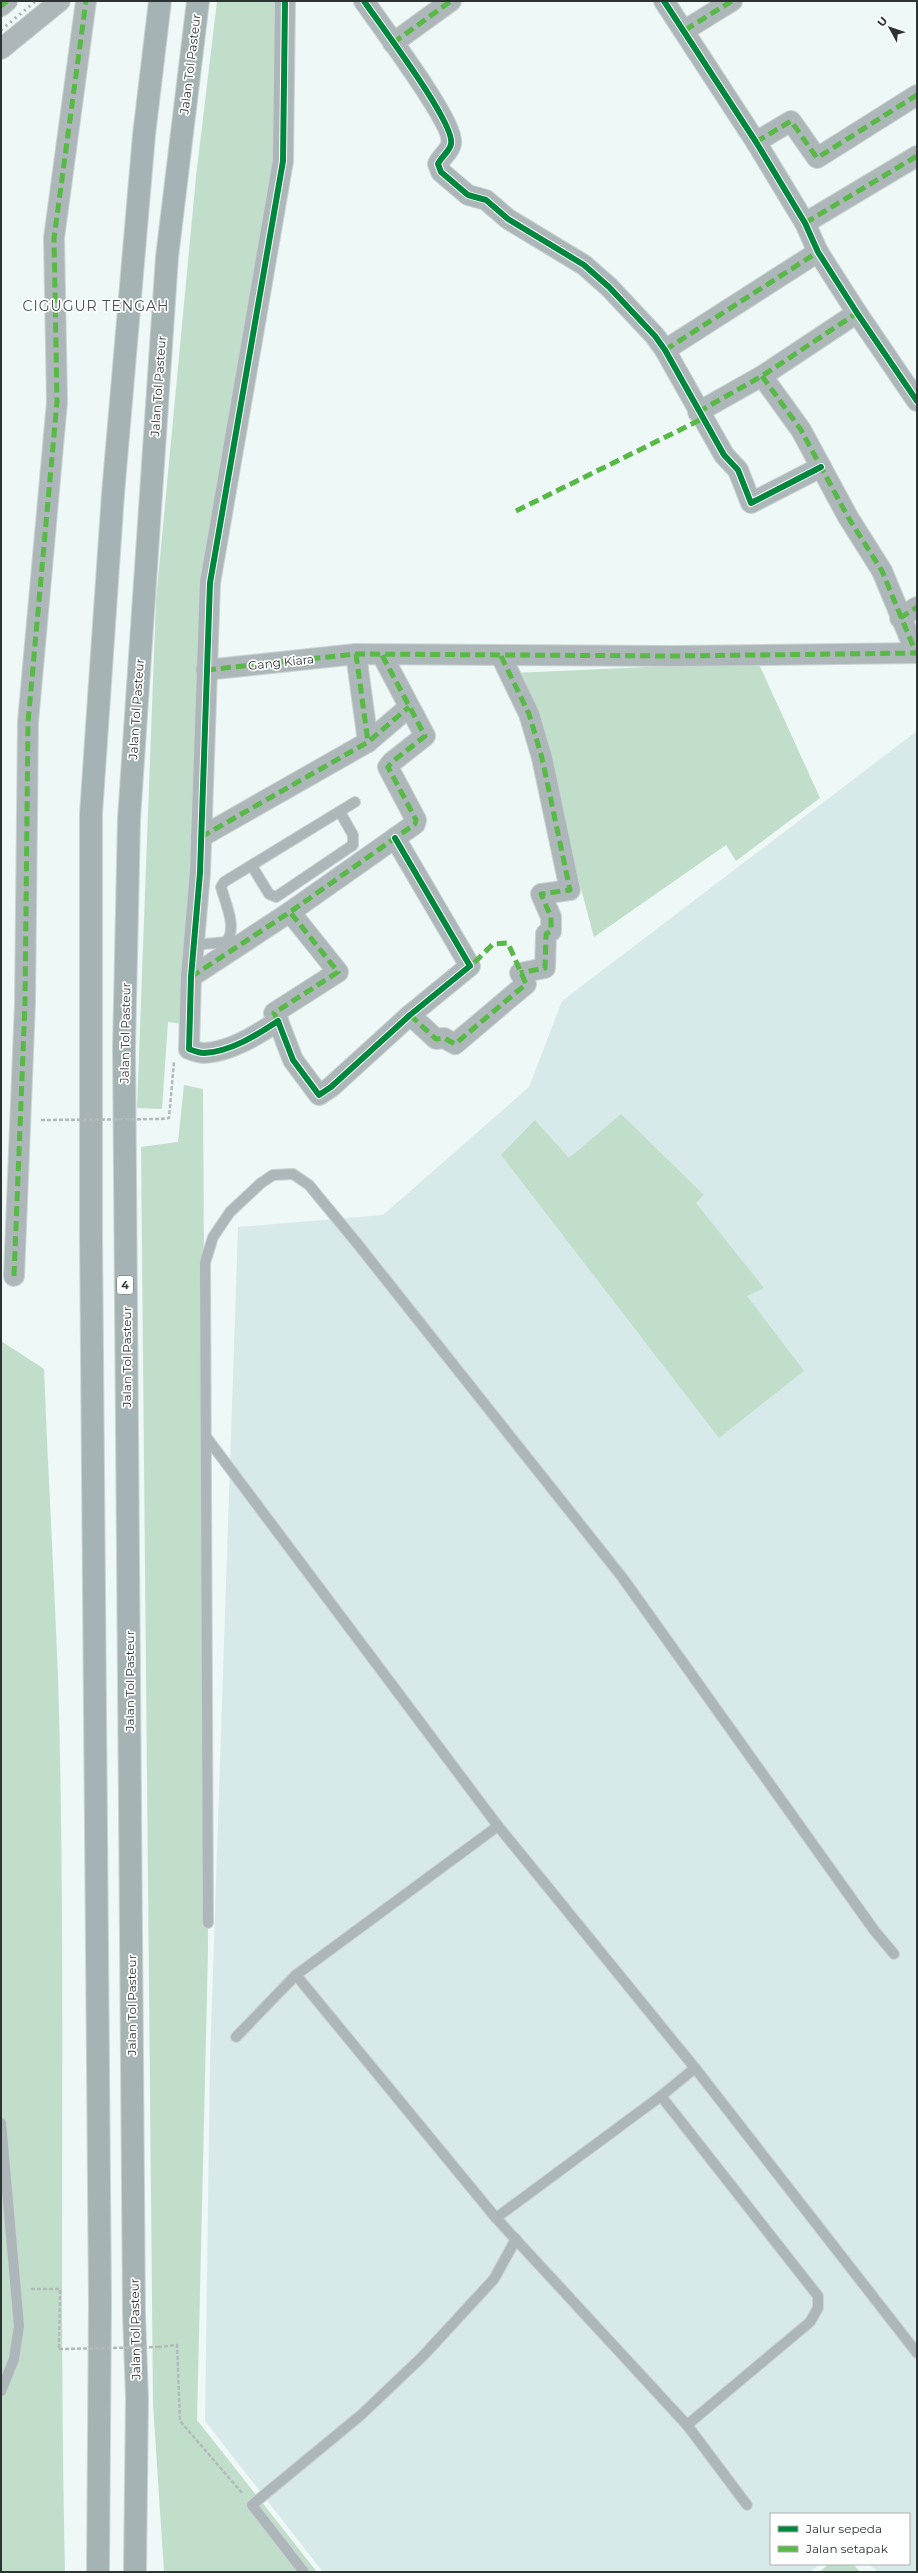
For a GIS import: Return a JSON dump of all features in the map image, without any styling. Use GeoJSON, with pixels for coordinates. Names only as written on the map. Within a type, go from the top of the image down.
{"type":"FeatureCollection","features":[{"type":"Feature","properties":{"kind":"highway"},"geometry":{"type":"LineString","coordinates":[[98,2572],[100,2302],[91,1236],[91,814],[113,486],[144,134],[160,1]]}},
{"type":"Feature","properties":{"kind":"highway","name":"Jalan Tol Pasteur"},"geometry":{"type":"LineString","coordinates":[[135,2572],[137,2398],[134,2298],[124,1048],[128,859],[148,528],[167,257],[198,1]]}},
{"type":"Feature","properties":{"kind":"highway"},"geometry":{"type":"LineString","coordinates":[[135,2536],[141,2572]]}},
{"type":"Feature","properties":{"kind":"street"},"geometry":{"type":"LineString","coordinates":[[1,6],[7,1]]}},
{"type":"Feature","properties":{"kind":"street"},"geometry":{"type":"LineString","coordinates":[[1,49],[60,1]]}},
{"type":"Feature","properties":{"kind":"street"},"geometry":{"type":"LineString","coordinates":[[14,1276],[25,1003],[28,722],[57,402],[54,238],[86,1]]}},
{"type":"Feature","properties":{"kind":"street"},"geometry":{"type":"LineString","coordinates":[[278,1021],[252,1038],[228,1046],[204,1053],[189,1049],[191,977],[201,837],[210,583],[283,161],[285,1]]}},
{"type":"Feature","properties":{"kind":"street"},"geometry":{"type":"LineString","coordinates":[[364,1],[430,97],[450,134],[452,144],[438,164],[441,172],[468,195],[486,200],[508,219],[584,265],[609,287],[656,336],[698,412],[724,454],[738,470],[751,503],[821,467]]}},
{"type":"Feature","properties":{"kind":"street"},"geometry":{"type":"LineString","coordinates":[[393,43],[451,1]]}},
{"type":"Feature","properties":{"kind":"street"},"geometry":{"type":"LineString","coordinates":[[664,1],[685,30],[756,142],[805,222],[818,252],[857,313],[917,401]]}},
{"type":"Feature","properties":{"kind":"street"},"geometry":{"type":"LineString","coordinates":[[685,30],[732,1]]}},
{"type":"Feature","properties":{"kind":"street"},"geometry":{"type":"LineString","coordinates":[[756,142],[791,121],[817,158],[917,95]]}},
{"type":"Feature","properties":{"kind":"street"},"geometry":{"type":"LineString","coordinates":[[805,222],[917,156]]}},
{"type":"Feature","properties":{"kind":"street"},"geometry":{"type":"LineString","coordinates":[[665,350],[818,252]]}},
{"type":"Feature","properties":{"kind":"street"},"geometry":{"type":"LineString","coordinates":[[698,412],[762,376],[857,313]]}},
{"type":"Feature","properties":{"kind":"street"},"geometry":{"type":"LineString","coordinates":[[762,376],[801,430],[882,571],[900,618],[917,653]]}},
{"type":"Feature","properties":{"kind":"street"},"geometry":{"type":"LineString","coordinates":[[900,618],[917,607]]}},
{"type":"Feature","properties":{"kind":"street","name":"Gang Kiara"},"geometry":{"type":"LineString","coordinates":[[206,670],[356,654],[501,656],[917,653]]}},
{"type":"Feature","properties":{"kind":"street"},"geometry":{"type":"LineString","coordinates":[[356,654],[368,742]]}},
{"type":"Feature","properties":{"kind":"street"},"geometry":{"type":"LineString","coordinates":[[191,977],[290,912],[395,838],[416,820],[388,767],[392,762],[425,736],[382,655]]}},
{"type":"Feature","properties":{"kind":"street"},"geometry":{"type":"LineString","coordinates":[[410,1015],[436,1039],[444,1038],[455,1044],[526,984],[520,973],[545,968],[546,934],[551,931],[551,917],[541,894],[570,890],[554,811],[534,728],[529,714],[501,656]]}},
{"type":"Feature","properties":{"kind":"street"},"geometry":{"type":"LineString","coordinates":[[201,837],[368,742],[409,707]]}},
{"type":"Feature","properties":{"kind":"street"},"geometry":{"type":"LineString","coordinates":[[290,912],[338,972],[274,1013],[293,1060],[319,1095],[330,1087],[410,1015],[470,966],[395,838]]}},
{"type":"Feature","properties":{"kind":"lane"},"geometry":{"type":"LineString","coordinates":[[194,945],[226,942],[230,938],[231,926],[221,884],[356,802]]}},
{"type":"Feature","properties":{"kind":"lane"},"geometry":{"type":"LineString","coordinates":[[252,866],[269,894],[276,897],[353,845],[353,835],[340,812]]}},
{"type":"Feature","properties":{"kind":"lane"},"geometry":{"type":"LineString","coordinates":[[208,1923],[207,1438],[205,1263],[213,1236],[230,1212],[261,1183],[274,1175],[293,1174],[309,1185],[356,1242],[622,1577],[874,1930],[894,1954]]}},
{"type":"Feature","properties":{"kind":"lane"},"geometry":{"type":"LineString","coordinates":[[207,1438],[498,1826],[695,2068],[917,2352]]}},
{"type":"Feature","properties":{"kind":"lane"},"geometry":{"type":"LineString","coordinates":[[236,2037],[296,1975],[498,1826]]}},
{"type":"Feature","properties":{"kind":"lane"},"geometry":{"type":"LineString","coordinates":[[296,1975],[496,2218],[687,2425],[747,2505]]}},
{"type":"Feature","properties":{"kind":"lane"},"geometry":{"type":"LineString","coordinates":[[496,2218],[661,2096],[695,2068]]}},
{"type":"Feature","properties":{"kind":"lane"},"geometry":{"type":"LineString","coordinates":[[661,2096],[818,2296],[818,2308],[810,2322],[687,2425]]}},
{"type":"Feature","properties":{"kind":"lane"},"geometry":{"type":"LineString","coordinates":[[1,2123],[17,2288],[19,2326],[14,2359],[1,2391]]}},
{"type":"Feature","properties":{"kind":"lane"},"geometry":{"type":"LineString","coordinates":[[304,2572],[252,2505],[361,2415],[423,2356],[494,2279],[516,2239]]}},
{"type":"Feature","properties":{"kind":"path"},"geometry":{"type":"LineString","coordinates":[[41,1120],[169,1118],[174,1059]]}},
{"type":"Feature","properties":{"kind":"path"},"geometry":{"type":"LineString","coordinates":[[17,2288],[60,2289],[59,2349],[177,2345],[180,2421],[252,2505]]}},
{"type":"Feature","properties":{"kind":"shaded area"},"geometry":{"type":"Polygon","coordinates":[[[917,731],[917,2572],[878,2572],[870,2565],[910,2565],[910,2513],[770,2513],[770,2565],[819,2565],[810,2572],[323,2572],[205,2421],[210,2060],[238,1227],[383,1215],[529,1087],[562,1001],[917,731]]]}},
{"type":"Feature","properties":{"kind":"green space"},"geometry":{"type":"Polygon","coordinates":[[[217,1],[280,1],[272,175],[244,323],[203,590],[182,1024],[168,1022],[162,1109],[137,1108],[156,600],[196,177],[217,1]]]}},
{"type":"Feature","properties":{"kind":"green space"},"geometry":{"type":"Polygon","coordinates":[[[758,662],[820,798],[736,861],[726,845],[594,937],[533,711],[514,673],[758,662]]]}},
{"type":"Feature","properties":{"kind":"green space"},"geometry":{"type":"Polygon","coordinates":[[[184,1085],[203,1089],[208,1949],[197,2420],[317,2572],[164,2572],[153,2404],[141,1147],[178,1142],[184,1085]]]}},
{"type":"Feature","properties":{"kind":"green space"},"geometry":{"type":"Polygon","coordinates":[[[621,1114],[704,1195],[696,1203],[764,1288],[747,1296],[804,1371],[719,1438],[501,1155],[535,1120],[569,1158],[621,1114]]]}},
{"type":"Feature","properties":{"kind":"green space"},"geometry":{"type":"Polygon","coordinates":[[[1,1341],[44,1369],[58,1677],[61,1789],[62,2348],[65,2572],[1,2572],[1,1341]]]}},
{"type":"Feature","properties":{"kind":"green space"},"geometry":{"type":"Polygon","coordinates":[[[828,2565],[854,2565],[860,2572],[819,2572],[828,2565]]]}},
{"type":"Feature","properties":{"kind":"railway"},"geometry":{"type":"LineString","coordinates":[[1,16],[19,1]]}},
{"type":"Feature","properties":{"kind":"railway"},"geometry":{"type":"LineString","coordinates":[[1,30],[36,1]]}},
{"type":"Feature","properties":{"kind":"marked path"},"geometry":{"type":"LineString","coordinates":[[1,6],[7,1]]}},
{"type":"Feature","properties":{"kind":"marked path"},"geometry":{"type":"LineString","coordinates":[[14,1276],[25,1003],[28,722],[57,402],[54,238],[86,1]]}},
{"type":"Feature","properties":{"kind":"marked path"},"geometry":{"type":"LineString","coordinates":[[393,43],[451,1]]}},
{"type":"Feature","properties":{"kind":"marked path"},"geometry":{"type":"LineString","coordinates":[[685,30],[732,1]]}},
{"type":"Feature","properties":{"kind":"marked path"},"geometry":{"type":"LineString","coordinates":[[756,142],[791,121],[817,158],[917,95]]}},
{"type":"Feature","properties":{"kind":"marked path"},"geometry":{"type":"LineString","coordinates":[[805,223],[917,156]]}},
{"type":"Feature","properties":{"kind":"marked path"},"geometry":{"type":"LineString","coordinates":[[665,350],[818,252]]}},
{"type":"Feature","properties":{"kind":"marked path"},"geometry":{"type":"LineString","coordinates":[[698,412],[762,376],[857,313]]}},
{"type":"Feature","properties":{"kind":"marked path"},"geometry":{"type":"LineString","coordinates":[[762,376],[801,430],[848,517],[882,571],[916,653]]}},
{"type":"Feature","properties":{"kind":"marked path"},"geometry":{"type":"LineString","coordinates":[[516,511],[702,419]]}},
{"type":"Feature","properties":{"kind":"marked path"},"geometry":{"type":"LineString","coordinates":[[900,618],[917,607]]}},
{"type":"Feature","properties":{"kind":"marked path"},"geometry":{"type":"LineString","coordinates":[[206,670],[356,654],[674,656],[917,653]]}},
{"type":"Feature","properties":{"kind":"marked path"},"geometry":{"type":"LineString","coordinates":[[356,654],[368,742]]}},
{"type":"Feature","properties":{"kind":"marked path"},"geometry":{"type":"LineString","coordinates":[[191,977],[290,912],[415,824],[416,820],[388,767],[392,762],[425,736],[382,655]]}},
{"type":"Feature","properties":{"kind":"marked path"},"geometry":{"type":"LineString","coordinates":[[501,656],[529,714],[542,758],[570,890],[541,894],[551,917],[551,931],[546,934],[545,968],[520,973]]}},
{"type":"Feature","properties":{"kind":"marked path"},"geometry":{"type":"LineString","coordinates":[[201,837],[368,742],[409,707]]}},
{"type":"Feature","properties":{"kind":"marked path"},"geometry":{"type":"LineString","coordinates":[[278,1021],[274,1013],[338,972],[290,912]]}},
{"type":"Feature","properties":{"kind":"marked path"},"geometry":{"type":"LineString","coordinates":[[410,1015],[436,1039],[444,1038],[455,1044],[526,984],[508,943],[493,944],[468,969]]}},
{"type":"Feature","properties":{"kind":"cycle path"},"geometry":{"type":"LineString","coordinates":[[285,1],[283,161],[210,583],[200,873],[191,977],[189,1049],[204,1053],[224,1050],[243,1042],[278,1021],[293,1060],[319,1095],[331,1087],[410,1015],[470,966],[395,838]]}},
{"type":"Feature","properties":{"kind":"cycle path"},"geometry":{"type":"LineString","coordinates":[[364,1],[415,73],[441,116],[449,133],[451,144],[450,147],[438,164],[441,172],[468,195],[486,200],[508,219],[584,265],[609,287],[655,336],[665,350],[724,455],[738,470],[751,503],[821,467]]}},
{"type":"Feature","properties":{"kind":"cycle path"},"geometry":{"type":"LineString","coordinates":[[664,1],[756,142],[805,223],[818,252],[857,313],[917,401]]}},
{"type":"Feature","properties":{"kind":"district","name":"CIGUGUR TENGAH"},"geometry":{"type":"Point","coordinates":[96,306]}}]}
